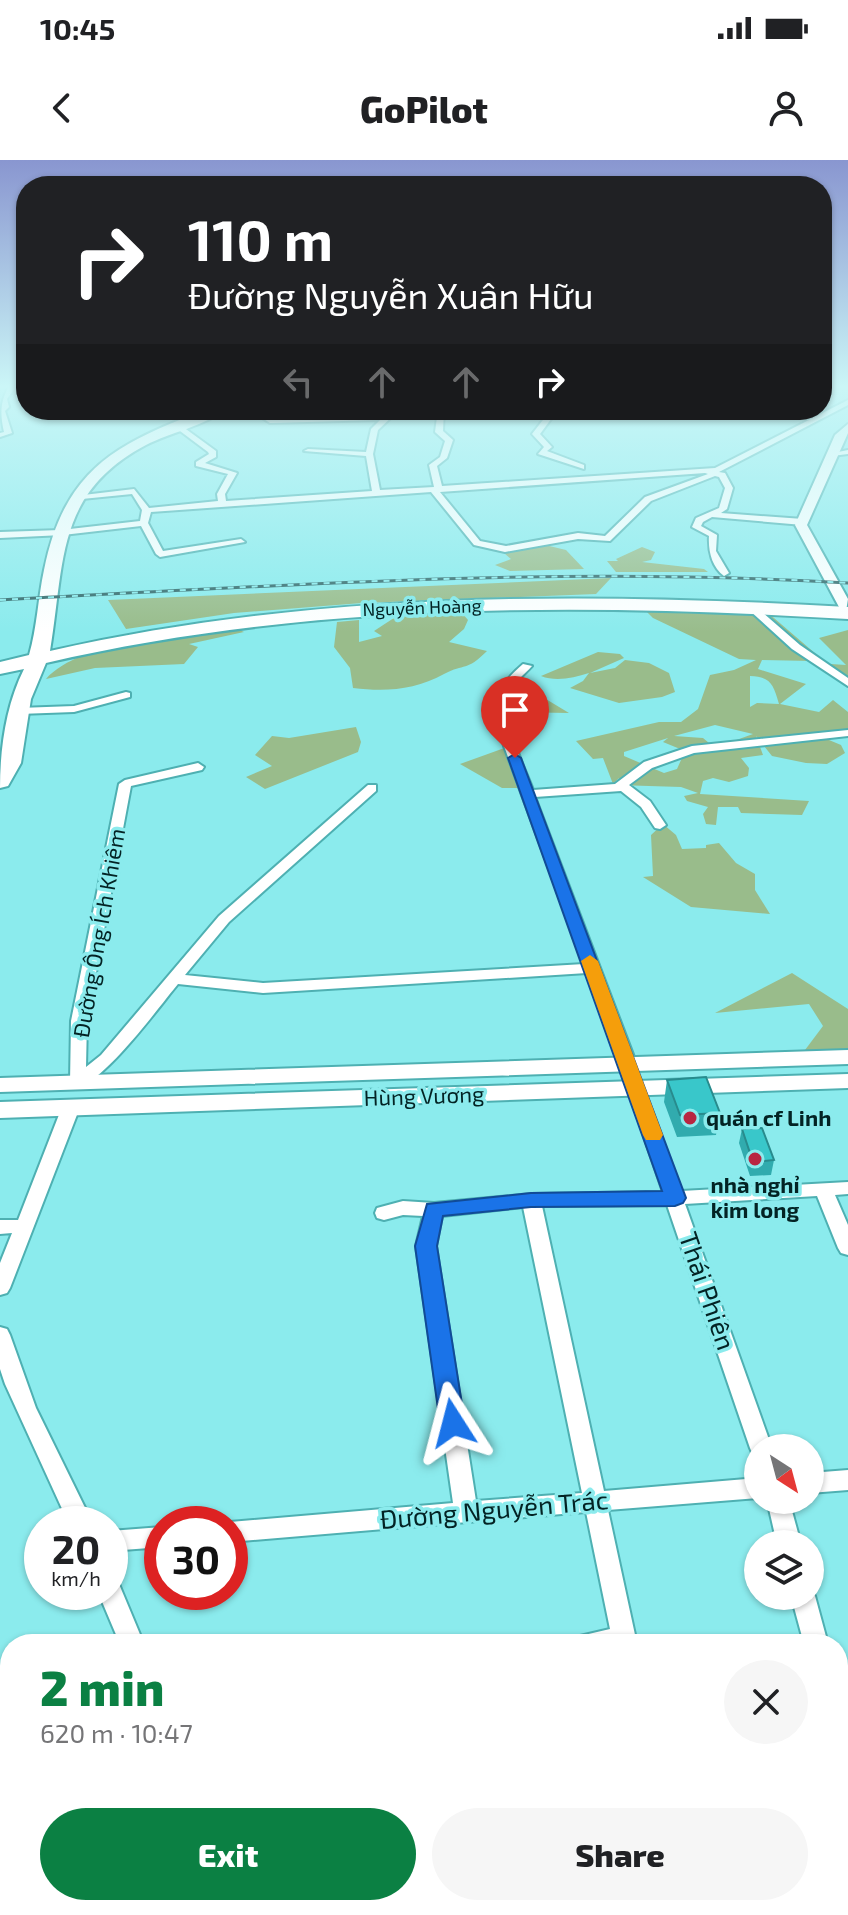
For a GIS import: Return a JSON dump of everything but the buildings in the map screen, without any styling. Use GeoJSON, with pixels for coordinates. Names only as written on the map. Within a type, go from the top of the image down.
{"type":"FeatureCollection","features":[{"type":"Feature","properties":{"kind":"highway"},"geometry":{"type":"LineString","coordinates":[[0,781],[6,775],[12,754],[10,696],[27,678],[18,659],[41,629],[63,531],[75,498],[106,468]]}},
{"type":"Feature","properties":{"kind":"highway","name":"Nguyễn Hoàng"},"geometry":{"type":"LineString","coordinates":[[18,659],[105,636],[263,613],[408,603],[688,599],[847,609]]}},
{"type":"Feature","properties":{"kind":"highway","name":"Nguyễn Hoàng"},"geometry":{"type":"LineString","coordinates":[[18,659],[178,630],[364,610],[550,604],[847,609]]}},
{"type":"Feature","properties":{"kind":"highway"},"geometry":{"type":"LineString","coordinates":[[41,629],[105,636]]}},
{"type":"Feature","properties":{"kind":"highway"},"geometry":{"type":"LineString","coordinates":[[0,766],[12,709],[10,696]]}},
{"type":"Feature","properties":{"kind":"main road"},"geometry":{"type":"LineString","coordinates":[[826,468],[803,522],[807,539],[847,609]]}},
{"type":"Feature","properties":{"kind":"main road","name":"Hùng Vương"},"geometry":{"type":"LineString","coordinates":[[0,1085],[848,1057]]}},
{"type":"Feature","properties":{"kind":"main road"},"geometry":{"type":"LineString","coordinates":[[629,1065],[636,1089]]}},
{"type":"Feature","properties":{"kind":"main road","name":"Hùng Vương"},"geometry":{"type":"LineString","coordinates":[[0,1110],[848,1081]]}},
{"type":"Feature","properties":{"kind":"main road"},"geometry":{"type":"LineString","coordinates":[[71,1107],[78,1083]]}},
{"type":"Feature","properties":{"kind":"street"},"geometry":{"type":"LineString","coordinates":[[214,468],[233,473],[221,494],[222,504]]}},
{"type":"Feature","properties":{"kind":"street"},"geometry":{"type":"LineString","coordinates":[[371,468],[376,493]]}},
{"type":"Feature","properties":{"kind":"street"},"geometry":{"type":"LineString","coordinates":[[433,468],[437,490],[477,543],[505,549],[578,536],[607,539],[648,499],[723,468]]}},
{"type":"Feature","properties":{"kind":"street"},"geometry":{"type":"LineString","coordinates":[[147,511],[376,493],[713,473],[729,488],[723,509],[699,520],[696,527],[713,535],[712,551],[724,573]]}},
{"type":"Feature","properties":{"kind":"street"},"geometry":{"type":"LineString","coordinates":[[75,498],[134,491],[147,511],[144,523],[160,554],[241,542]]}},
{"type":"Feature","properties":{"kind":"street"},"geometry":{"type":"LineString","coordinates":[[712,515],[803,522]]}},
{"type":"Feature","properties":{"kind":"street"},"geometry":{"type":"LineString","coordinates":[[0,535],[144,523]]}},
{"type":"Feature","properties":{"kind":"street"},"geometry":{"type":"LineString","coordinates":[[751,607],[796,647],[848,683]]}},
{"type":"Feature","properties":{"kind":"street"},"geometry":{"type":"LineString","coordinates":[[527,666],[509,680],[500,709],[528,794],[629,1065]]}},
{"type":"Feature","properties":{"kind":"street"},"geometry":{"type":"LineString","coordinates":[[10,696],[74,709],[126,695]]}},
{"type":"Feature","properties":{"kind":"street"},"geometry":{"type":"LineString","coordinates":[[620,786],[648,765],[692,750],[848,733]]}},
{"type":"Feature","properties":{"kind":"street","name":"Đường Ông Ích Khiêm"},"geometry":{"type":"LineString","coordinates":[[78,1083],[79,1021],[125,784],[198,767]]}},
{"type":"Feature","properties":{"kind":"street"},"geometry":{"type":"LineString","coordinates":[[528,794],[620,786],[631,790],[646,804],[660,825]]}},
{"type":"Feature","properties":{"kind":"street"},"geometry":{"type":"LineString","coordinates":[[78,1083],[107,1059],[224,919],[372,788]]}},
{"type":"Feature","properties":{"kind":"street"},"geometry":{"type":"LineString","coordinates":[[176,979],[263,988],[593,968]]}},
{"type":"Feature","properties":{"kind":"street","name":"Thái Phiên"},"geometry":{"type":"LineString","coordinates":[[636,1089],[756,1434]]}},
{"type":"Feature","properties":{"kind":"street"},"geometry":{"type":"LineString","coordinates":[[0,1288],[71,1107]]}},
{"type":"Feature","properties":{"kind":"street"},"geometry":{"type":"LineString","coordinates":[[384,1213],[403,1208],[434,1210],[531,1200],[675,1198],[848,1188]]}},
{"type":"Feature","properties":{"kind":"street"},"geometry":{"type":"LineString","coordinates":[[824,1190],[848,1248]]}},
{"type":"Feature","properties":{"kind":"street"},"geometry":{"type":"LineString","coordinates":[[531,1200],[622,1634]]}},
{"type":"Feature","properties":{"kind":"street"},"geometry":{"type":"LineString","coordinates":[[434,1210],[426,1246],[466,1512]]}},
{"type":"Feature","properties":{"kind":"street"},"geometry":{"type":"LineString","coordinates":[[0,1227],[24,1226]]}},
{"type":"Feature","properties":{"kind":"street"},"geometry":{"type":"LineString","coordinates":[[0,1335],[5,1355],[73,1506]]}},
{"type":"Feature","properties":{"kind":"street"},"geometry":{"type":"LineString","coordinates":[[824,1482],[848,1480]]}},
{"type":"Feature","properties":{"kind":"street","name":"Đường Nguyễn Trác"},"geometry":{"type":"LineString","coordinates":[[248,1530],[744,1489]]}},
{"type":"Feature","properties":{"kind":"street"},"geometry":{"type":"LineString","coordinates":[[118,1610],[128,1634]]}},
{"type":"Feature","properties":{"kind":"street"},"geometry":{"type":"LineString","coordinates":[[807,1610],[813,1634]]}},
{"type":"Feature","properties":{"kind":"green space"},"geometry":{"type":"Polygon","coordinates":[[[541,544],[566,550],[584,569],[510,571],[495,565],[511,559],[504,553],[508,550],[541,544]]]}},
{"type":"Feature","properties":{"kind":"green space"},"geometry":{"type":"Polygon","coordinates":[[[642,547],[655,552],[651,560],[642,562],[708,572],[616,572],[607,561],[618,561],[616,559],[642,547]]]}},
{"type":"Feature","properties":{"kind":"green space"},"geometry":{"type":"Polygon","coordinates":[[[611,578],[596,594],[362,603],[234,613],[126,629],[108,600],[611,578]]]}},
{"type":"Feature","properties":{"kind":"green space"},"geometry":{"type":"Polygon","coordinates":[[[646,611],[767,612],[817,655],[812,661],[762,660],[758,669],[806,684],[780,704],[819,712],[833,700],[848,712],[848,732],[833,733],[829,740],[841,745],[845,753],[827,764],[806,763],[772,756],[756,736],[763,755],[741,758],[749,768],[748,776],[729,782],[713,778],[703,781],[700,794],[809,801],[802,815],[741,813],[738,807],[718,807],[716,825],[706,824],[703,814],[708,807],[687,801],[684,796],[698,793],[681,787],[617,785],[619,778],[613,784],[603,758],[593,759],[576,741],[659,722],[681,722],[698,709],[710,675],[734,670],[756,660],[739,659],[653,618],[646,611]],[[750,676],[750,707],[757,703],[779,704],[767,680],[750,676]],[[715,725],[674,736],[703,738],[709,743],[707,746],[753,734],[715,725]],[[668,738],[624,752],[624,756],[664,773],[677,769],[685,751],[663,742],[668,738]]]}},
{"type":"Feature","properties":{"kind":"green space"},"geometry":{"type":"Polygon","coordinates":[[[462,613],[468,620],[464,629],[449,642],[487,651],[470,665],[411,687],[389,690],[353,688],[350,668],[334,647],[337,622],[359,620],[359,642],[382,636],[374,631],[400,614],[462,613]]]}},
{"type":"Feature","properties":{"kind":"green space"},"geometry":{"type":"Polygon","coordinates":[[[235,628],[244,632],[189,644],[198,647],[184,664],[95,668],[46,679],[83,655],[108,647],[235,628]]]}},
{"type":"Feature","properties":{"kind":"green space"},"geometry":{"type":"Polygon","coordinates":[[[848,630],[848,680],[815,663],[846,665],[819,638],[848,630]]]}},
{"type":"Feature","properties":{"kind":"green space"},"geometry":{"type":"Polygon","coordinates":[[[598,652],[620,654],[624,658],[590,673],[615,668],[625,660],[649,663],[669,673],[675,692],[662,697],[619,703],[570,688],[583,681],[589,673],[559,679],[541,676],[598,652]]]}},
{"type":"Feature","properties":{"kind":"green space"},"geometry":{"type":"Polygon","coordinates":[[[521,684],[569,713],[510,712],[503,700],[504,685],[521,684]]]}},
{"type":"Feature","properties":{"kind":"green space"},"geometry":{"type":"Polygon","coordinates":[[[356,727],[361,742],[358,752],[265,789],[246,777],[272,766],[255,755],[272,736],[289,738],[356,727]]]}},
{"type":"Feature","properties":{"kind":"green space"},"geometry":{"type":"Polygon","coordinates":[[[510,746],[520,788],[502,788],[460,764],[510,746]]]}},
{"type":"Feature","properties":{"kind":"green space"},"geometry":{"type":"Polygon","coordinates":[[[663,824],[676,835],[682,849],[706,848],[706,845],[719,843],[736,863],[755,874],[755,890],[770,914],[691,907],[643,877],[653,876],[651,835],[663,824]]]}},
{"type":"Feature","properties":{"kind":"green space"},"geometry":{"type":"Polygon","coordinates":[[[792,973],[848,1009],[848,1053],[802,1054],[823,1026],[809,1004],[715,1013],[792,973]]]}},
{"type":"Feature","properties":{"kind":"railway"},"geometry":{"type":"LineString","coordinates":[[0,600],[530,577],[636,576],[848,583]]}},
{"type":"Feature","properties":{"kind":"slow traffic"},"geometry":{"type":"LineString","coordinates":[[590,961],[653,1135]]}},
{"type":"Feature","properties":{"kind":"place","name":"quán cf Linh"},"geometry":{"type":"Point","coordinates":[690,1118]}},
{"type":"Feature","properties":{"kind":"place","name":"nhà nghỉ kim long"},"geometry":{"type":"Point","coordinates":[755,1159]}},
{"type":"Feature","properties":{"kind":"route"},"geometry":{"type":"LineString","coordinates":[[453,1423],[426,1246],[434,1210],[531,1200],[675,1198],[515,758]]}}]}
